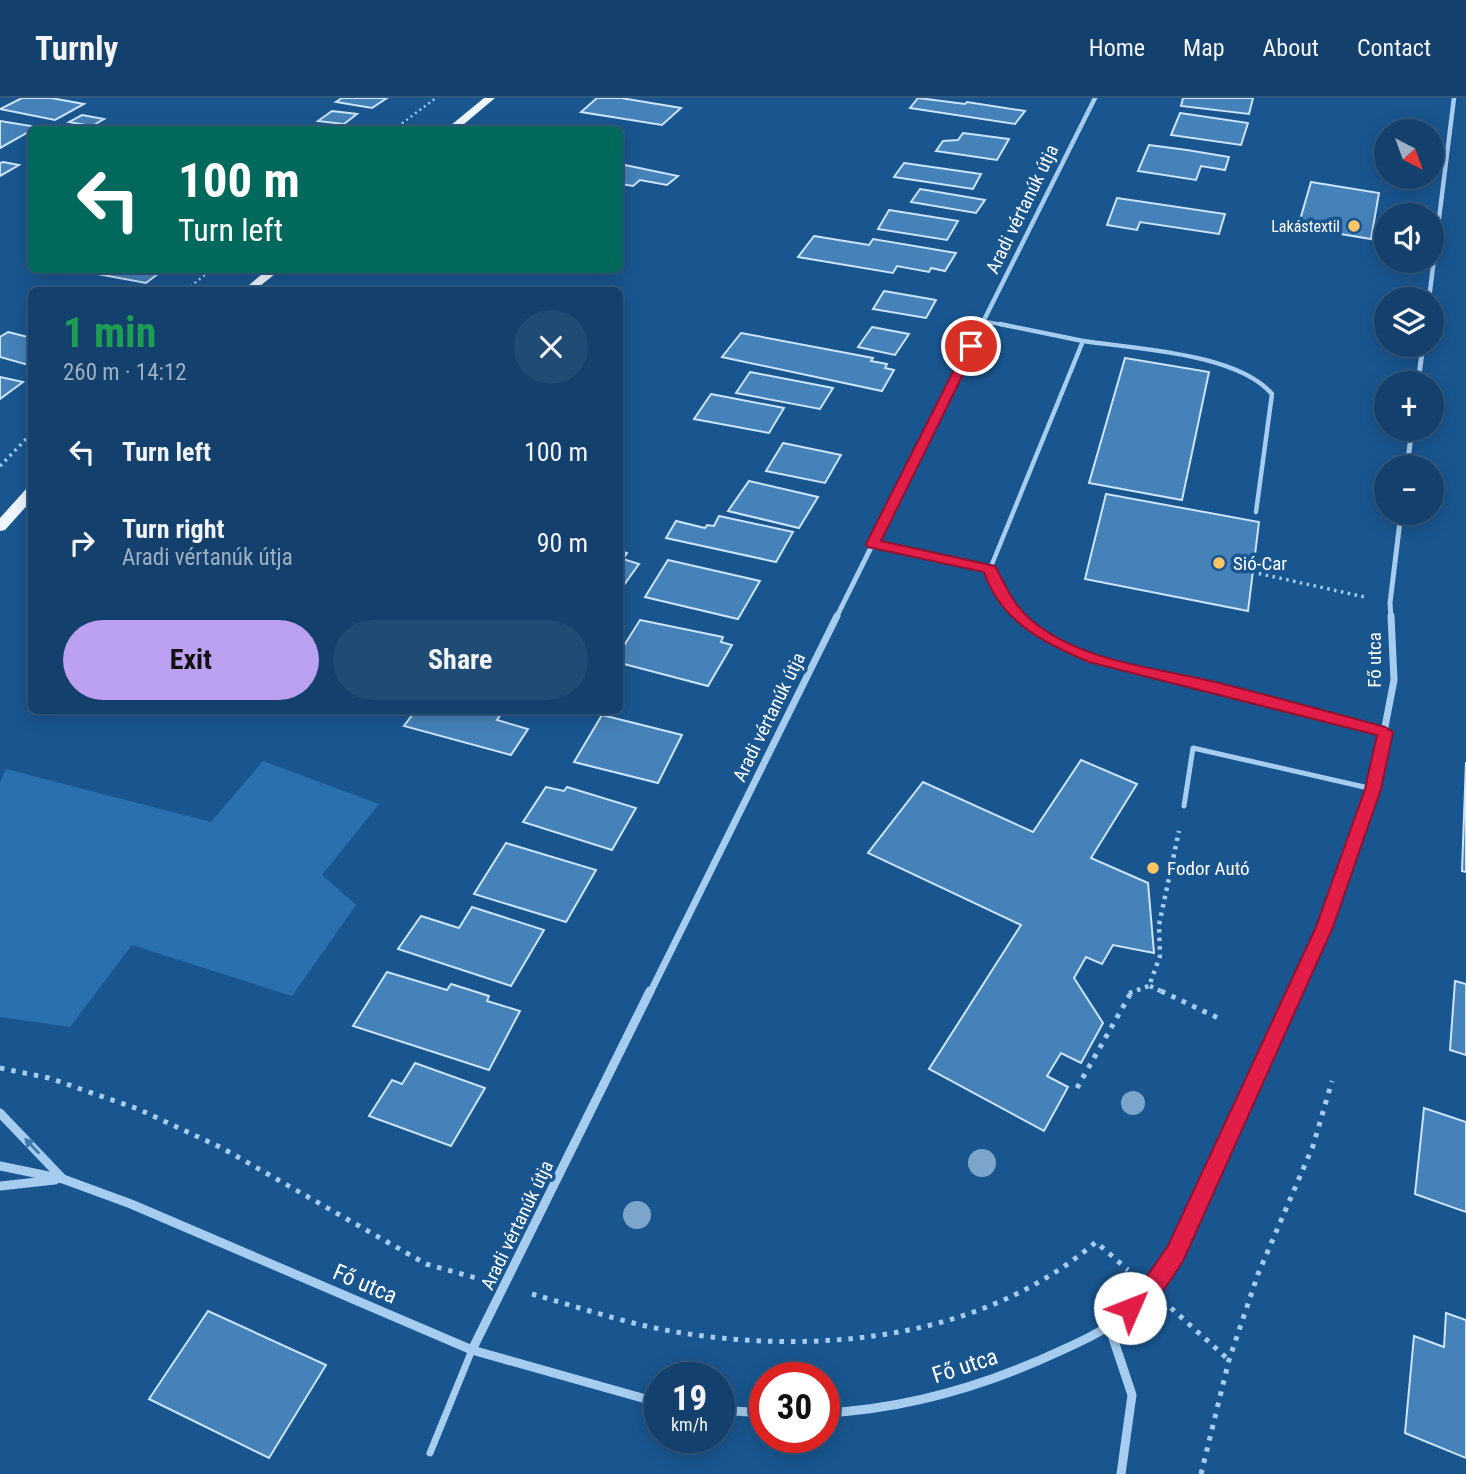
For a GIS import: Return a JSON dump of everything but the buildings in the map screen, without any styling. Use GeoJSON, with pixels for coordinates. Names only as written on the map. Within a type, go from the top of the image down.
{"type":"FeatureCollection","features":[{"type":"Feature","properties":{"kind":"main road"},"geometry":{"type":"LineString","coordinates":[[455,126],[490,98]]}},
{"type":"Feature","properties":{"kind":"main road"},"geometry":{"type":"LineString","coordinates":[[252,287],[270,273]]}},
{"type":"Feature","properties":{"kind":"main road"},"geometry":{"type":"LineString","coordinates":[[0,527],[28,496]]}},
{"type":"Feature","properties":{"kind":"street","name":"Aradi vértanúk útja"},"geometry":{"type":"LineString","coordinates":[[472,1350],[1095,98]]}},
{"type":"Feature","properties":{"kind":"street"},"geometry":{"type":"LineString","coordinates":[[1430,287],[1454,98]]}},
{"type":"Feature","properties":{"kind":"street","name":"Fő utca"},"geometry":{"type":"LineString","coordinates":[[840,1413],[933,1397],[1032,1364],[1109,1326],[1151,1289],[1176,1254],[1325,927],[1373,789],[1394,680],[1390,603],[1400,525]]}},
{"type":"Feature","properties":{"kind":"street","name":"Fő utca"},"geometry":{"type":"LineString","coordinates":[[0,1113],[63,1179]]}},
{"type":"Feature","properties":{"kind":"street","name":"Fő utca"},"geometry":{"type":"LineString","coordinates":[[0,1166],[63,1179],[131,1204],[472,1350],[644,1398]]}},
{"type":"Feature","properties":{"kind":"street","name":"Fő utca"},"geometry":{"type":"LineString","coordinates":[[0,1186],[63,1179]]}},
{"type":"Feature","properties":{"kind":"street"},"geometry":{"type":"LineString","coordinates":[[1109,1326],[1132,1395],[1121,1474]]}},
{"type":"Feature","properties":{"kind":"lane"},"geometry":{"type":"LineString","coordinates":[[983,321],[1083,341],[1223,363],[1260,380],[1272,394],[1256,512]]}},
{"type":"Feature","properties":{"kind":"lane"},"geometry":{"type":"LineString","coordinates":[[1083,341],[990,569],[997,590],[1024,621],[1049,639],[1094,659],[1215,687],[1385,732]]}},
{"type":"Feature","properties":{"kind":"lane"},"geometry":{"type":"LineString","coordinates":[[873,544],[990,569]]}},
{"type":"Feature","properties":{"kind":"lane"},"geometry":{"type":"LineString","coordinates":[[1184,806],[1193,748],[1373,789]]}},
{"type":"Feature","properties":{"kind":"lane"},"geometry":{"type":"LineString","coordinates":[[430,1453],[472,1350]]}},
{"type":"Feature","properties":{"kind":"path"},"geometry":{"type":"LineString","coordinates":[[398,126],[436,98]]}},
{"type":"Feature","properties":{"kind":"path"},"geometry":{"type":"LineString","coordinates":[[190,287],[207,273]]}},
{"type":"Feature","properties":{"kind":"path"},"geometry":{"type":"LineString","coordinates":[[0,466],[28,437]]}},
{"type":"Feature","properties":{"kind":"path"},"geometry":{"type":"LineString","coordinates":[[1252,572],[1390,603]]}},
{"type":"Feature","properties":{"kind":"path"},"geometry":{"type":"LineString","coordinates":[[1149,986],[1160,956],[1159,925],[1184,806]]}},
{"type":"Feature","properties":{"kind":"path"},"geometry":{"type":"LineString","coordinates":[[1077,1088],[1130,992],[1149,986],[1219,1018]]}},
{"type":"Feature","properties":{"kind":"path"},"geometry":{"type":"LineString","coordinates":[[1201,1474],[1229,1360],[1258,1274],[1313,1146],[1332,1081]]}},
{"type":"Feature","properties":{"kind":"shaded area"},"geometry":{"type":"Polygon","coordinates":[[[263,761],[379,804],[322,875],[356,905],[292,996],[132,945],[70,1027],[0,1017],[0,782],[6,769],[211,822],[263,761]]]}},
{"type":"Feature","properties":{"kind":"place","name":"Lakástextil"},"geometry":{"type":"Point","coordinates":[1354,226]}},
{"type":"Feature","properties":{"kind":"place","name":"Sió-Car"},"geometry":{"type":"Point","coordinates":[1219,563]}},
{"type":"Feature","properties":{"kind":"place","name":"Fodor Autó"},"geometry":{"type":"Point","coordinates":[1153,868]}},
{"type":"Feature","properties":{"kind":"route"},"geometry":{"type":"LineString","coordinates":[[971,346],[873,544],[990,569],[997,590],[1024,621],[1049,639],[1094,659],[1215,687],[1385,732],[1373,789],[1325,927],[1176,1254],[1151,1289],[1130,1308]]}}]}
